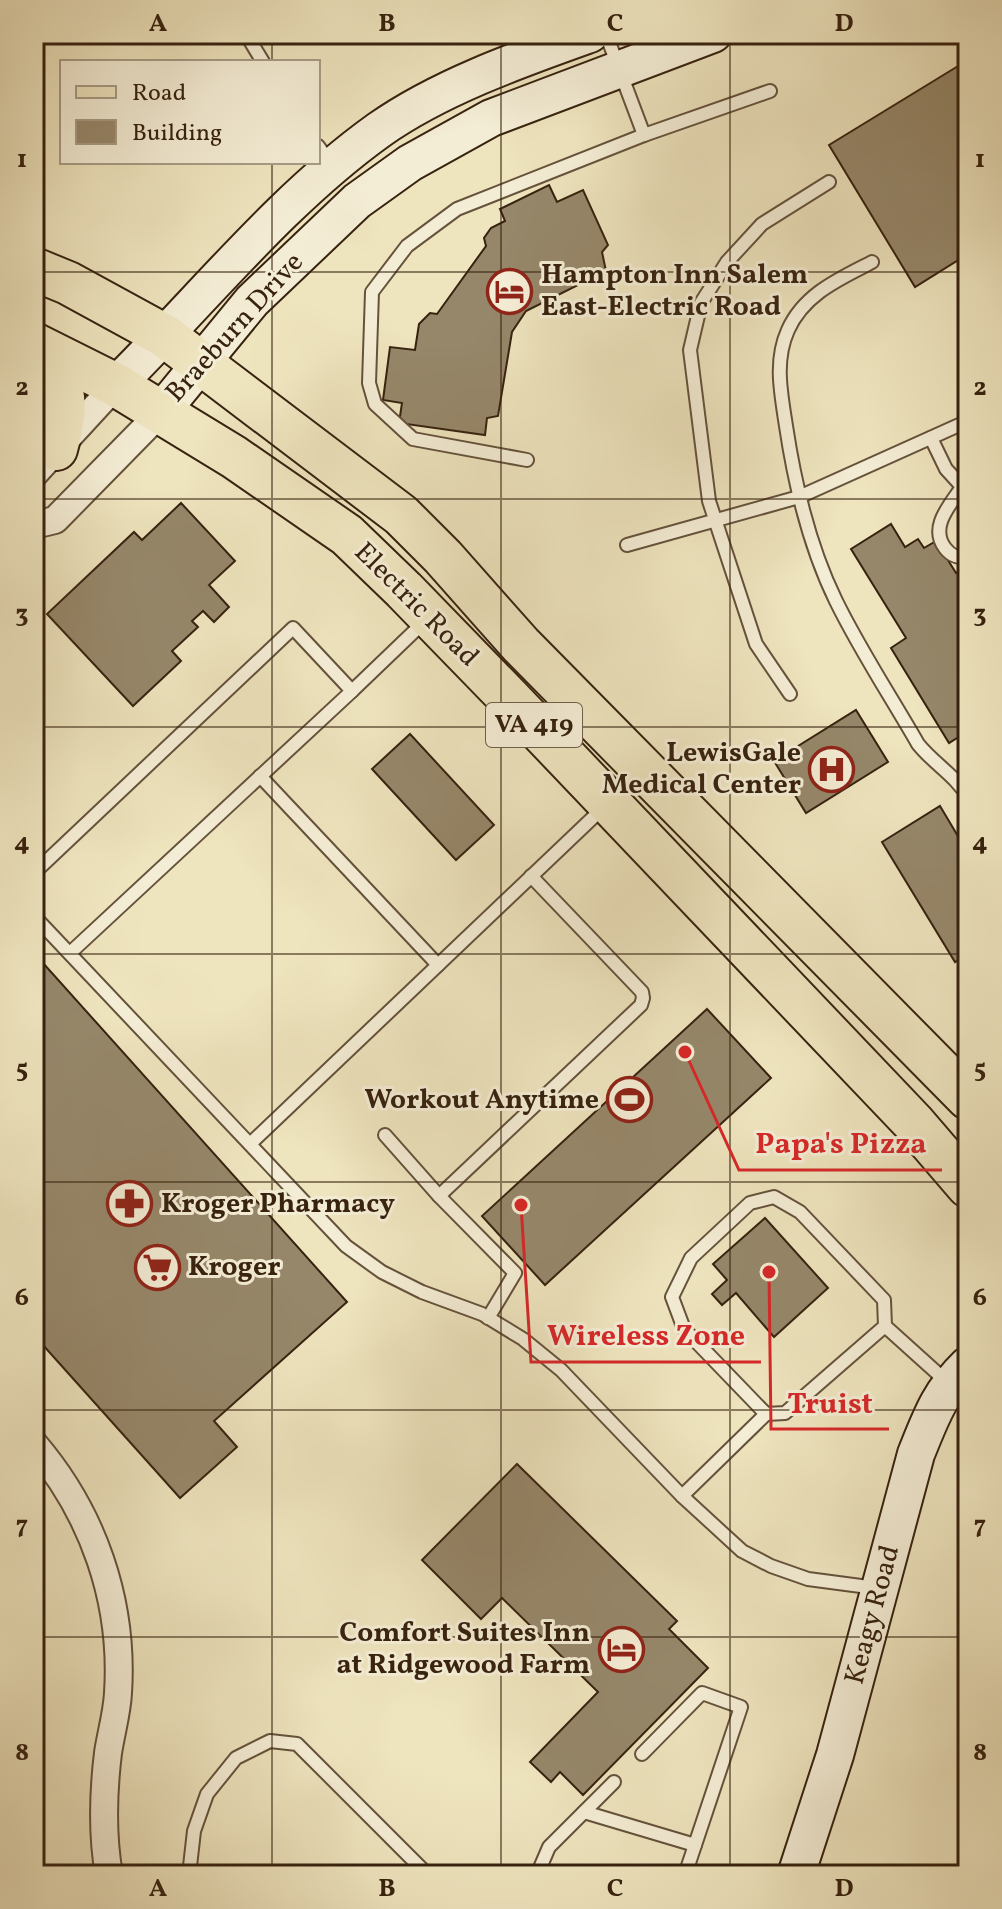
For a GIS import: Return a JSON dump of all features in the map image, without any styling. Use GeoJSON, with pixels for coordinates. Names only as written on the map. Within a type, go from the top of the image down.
{"type":"FeatureCollection","features":[{"type":"Feature","properties":{"kind":"main road","name":"Electric Road"},"geometry":{"type":"LineString","coordinates":[[34,269],[68,283],[165,336],[401,515],[521,645],[968,1098]]}},
{"type":"Feature","properties":{"kind":"main road","name":"Electric Road"},"geometry":{"type":"LineString","coordinates":[[34,344],[116,385],[234,457],[347,535],[913,1122],[968,1186]]}},
{"type":"Feature","properties":{"kind":"main road"},"geometry":{"type":"LineString","coordinates":[[34,344],[54,368],[62,384],[64,421],[45,461]]}},
{"type":"Feature","properties":{"kind":"street","name":"Braeburn Drive"},"geometry":{"type":"LineString","coordinates":[[326,156],[447,93],[525,57],[590,34]]}},
{"type":"Feature","properties":{"kind":"street","name":"Braeburn Drive"},"geometry":{"type":"LineString","coordinates":[[34,525],[55,520],[160,413],[252,301],[357,201],[410,163],[467,129],[713,34]]}},
{"type":"Feature","properties":{"kind":"street"},"geometry":{"type":"LineString","coordinates":[[447,93],[467,129]]}},
{"type":"Feature","properties":{"kind":"street","name":"Braeburn Drive"},"geometry":{"type":"LineString","coordinates":[[45,461],[240,255],[319,164]]}},
{"type":"Feature","properties":{"kind":"street","name":"Keagy Road"},"geometry":{"type":"LineString","coordinates":[[796,1875],[835,1755],[916,1454],[936,1406],[958,1374]]}},
{"type":"Feature","properties":{"kind":"street"},"geometry":{"type":"LineString","coordinates":[[34,1444],[52,1465],[78,1506],[95,1541],[110,1588],[118,1645],[118,1694],[108,1754],[103,1814],[109,1875]]}},
{"type":"Feature","properties":{"kind":"lane"},"geometry":{"type":"LineString","coordinates":[[246,34],[262,60]]}},
{"type":"Feature","properties":{"kind":"lane"},"geometry":{"type":"LineString","coordinates":[[606,34],[644,135]]}},
{"type":"Feature","properties":{"kind":"lane"},"geometry":{"type":"LineString","coordinates":[[527,460],[413,439],[375,404],[369,383],[372,292],[407,246],[457,209],[644,135],[770,91]]}},
{"type":"Feature","properties":{"kind":"lane"},"geometry":{"type":"LineString","coordinates":[[790,694],[756,644],[709,501],[690,350],[701,303],[727,262],[762,224],[829,182]]}},
{"type":"Feature","properties":{"kind":"lane"},"geometry":{"type":"LineString","coordinates":[[872,262],[818,291],[788,329],[780,355],[779,381],[799,497],[813,545],[836,601],[918,744],[932,762],[962,787],[968,797]]}},
{"type":"Feature","properties":{"kind":"lane"},"geometry":{"type":"LineString","coordinates":[[627,545],[799,497],[968,421]]}},
{"type":"Feature","properties":{"kind":"lane"},"geometry":{"type":"LineString","coordinates":[[931,438],[946,469],[965,490],[941,518],[938,532],[946,550],[954,556],[968,558]]}},
{"type":"Feature","properties":{"kind":"lane"},"geometry":{"type":"LineString","coordinates":[[70,953],[429,617]]}},
{"type":"Feature","properties":{"kind":"lane"},"geometry":{"type":"LineString","coordinates":[[34,873],[293,628],[352,691]]}},
{"type":"Feature","properties":{"kind":"lane"},"geometry":{"type":"LineString","coordinates":[[260,776],[438,965]]}},
{"type":"Feature","properties":{"kind":"lane"},"geometry":{"type":"LineString","coordinates":[[250,1144],[608,803]]}},
{"type":"Feature","properties":{"kind":"lane"},"geometry":{"type":"LineString","coordinates":[[439,1196],[641,1005],[642,992],[531,876]]}},
{"type":"Feature","properties":{"kind":"lane"},"geometry":{"type":"LineString","coordinates":[[34,916],[346,1246],[382,1272],[422,1292],[488,1318],[523,1339],[561,1370],[682,1496],[742,1551],[771,1566],[808,1579],[879,1589]]}},
{"type":"Feature","properties":{"kind":"lane"},"geometry":{"type":"LineString","coordinates":[[385,1135],[439,1196],[515,1273],[488,1318]]}},
{"type":"Feature","properties":{"kind":"lane"},"geometry":{"type":"LineString","coordinates":[[766,1414],[684,1329],[672,1297],[691,1258],[750,1203],[774,1197],[800,1212],[884,1300],[885,1326]]}},
{"type":"Feature","properties":{"kind":"lane"},"geometry":{"type":"LineString","coordinates":[[682,1496],[766,1414],[785,1413],[885,1326]]}},
{"type":"Feature","properties":{"kind":"lane"},"geometry":{"type":"LineString","coordinates":[[885,1326],[958,1374]]}},
{"type":"Feature","properties":{"kind":"lane"},"geometry":{"type":"LineString","coordinates":[[642,1754],[702,1693],[741,1707],[685,1875]]}},
{"type":"Feature","properties":{"kind":"lane"},"geometry":{"type":"LineString","coordinates":[[189,1875],[194,1831],[207,1794],[236,1758],[270,1741],[297,1744],[428,1875]]}},
{"type":"Feature","properties":{"kind":"lane"},"geometry":{"type":"LineString","coordinates":[[537,1875],[549,1847],[614,1782]]}},
{"type":"Feature","properties":{"kind":"lane"},"geometry":{"type":"LineString","coordinates":[[584,1812],[695,1845]]}},
{"type":"Feature","properties":{"kind":"building"},"geometry":{"type":"Polygon","coordinates":[[[968,60],[968,254],[915,287],[829,145],[968,60]]]}},
{"type":"Feature","properties":{"kind":"building","name":"Hampton Inn Salem East-Electric Road"},"geometry":{"type":"Polygon","coordinates":[[[549,185],[557,202],[583,190],[608,245],[602,252],[606,271],[526,311],[512,332],[498,416],[487,418],[485,435],[399,423],[402,403],[383,400],[390,347],[415,350],[419,324],[430,313],[437,314],[486,246],[484,238],[491,228],[505,221],[500,209],[549,185]]]}},
{"type":"Feature","properties":{"kind":"building"},"geometry":{"type":"Polygon","coordinates":[[[181,503],[235,561],[209,585],[229,607],[214,622],[203,611],[192,621],[198,627],[172,651],[181,661],[133,706],[47,614],[134,532],[142,540],[181,503]]]}},
{"type":"Feature","properties":{"kind":"building"},"geometry":{"type":"Polygon","coordinates":[[[891,524],[905,547],[918,539],[924,548],[936,541],[956,573],[968,566],[968,731],[949,743],[891,648],[906,638],[851,549],[891,524]]]}},
{"type":"Feature","properties":{"kind":"building"},"geometry":{"type":"Polygon","coordinates":[[[856,710],[888,762],[806,813],[774,761],[856,710]]]}},
{"type":"Feature","properties":{"kind":"building"},"geometry":{"type":"Polygon","coordinates":[[[410,734],[494,825],[456,860],[372,769],[410,734]]]}},
{"type":"Feature","properties":{"kind":"building"},"geometry":{"type":"Polygon","coordinates":[[[940,806],[968,853],[968,954],[955,962],[882,842],[940,806]]]}},
{"type":"Feature","properties":{"kind":"building"},"geometry":{"type":"Polygon","coordinates":[[[34,953],[347,1302],[214,1421],[237,1447],[180,1498],[34,1335],[34,953]]]}},
{"type":"Feature","properties":{"kind":"building"},"geometry":{"type":"Polygon","coordinates":[[[707,1009],[771,1078],[545,1285],[482,1216],[707,1009]]]}},
{"type":"Feature","properties":{"kind":"building"},"geometry":{"type":"Polygon","coordinates":[[[765,1218],[828,1288],[774,1337],[736,1293],[722,1305],[712,1294],[727,1280],[713,1264],[765,1218]]]}},
{"type":"Feature","properties":{"kind":"building","name":"Comfort Suites Inn at Ridgewood Farm"},"geometry":{"type":"Polygon","coordinates":[[[517,1464],[677,1621],[669,1629],[708,1668],[583,1795],[560,1772],[551,1782],[530,1762],[598,1692],[502,1598],[481,1619],[422,1560],[517,1464]]]}},
{"type":"Feature","properties":{"kind":"place","name":"Hampton Inn Salem East-Electric Road"},"geometry":{"type":"Point","coordinates":[510,291]}},
{"type":"Feature","properties":{"kind":"place","name":"LewisGale Medical Center"},"geometry":{"type":"Point","coordinates":[832,769]}},
{"type":"Feature","properties":{"kind":"place","name":"Papa's Pizza"},"geometry":{"type":"Point","coordinates":[685,1052]}},
{"type":"Feature","properties":{"kind":"place","name":"Workout Anytime"},"geometry":{"type":"Point","coordinates":[630,1100]}},
{"type":"Feature","properties":{"kind":"place","name":"Kroger Pharmacy"},"geometry":{"type":"Point","coordinates":[130,1204]}},
{"type":"Feature","properties":{"kind":"place","name":"Wireless Zone"},"geometry":{"type":"Point","coordinates":[521,1205]}},
{"type":"Feature","properties":{"kind":"place","name":"Kroger"},"geometry":{"type":"Point","coordinates":[157,1267]}},
{"type":"Feature","properties":{"kind":"place","name":"Truist"},"geometry":{"type":"Point","coordinates":[769,1272]}},
{"type":"Feature","properties":{"kind":"place","name":"Comfort Suites Inn at Ridgewood Farm"},"geometry":{"type":"Point","coordinates":[621,1649]}}]}
